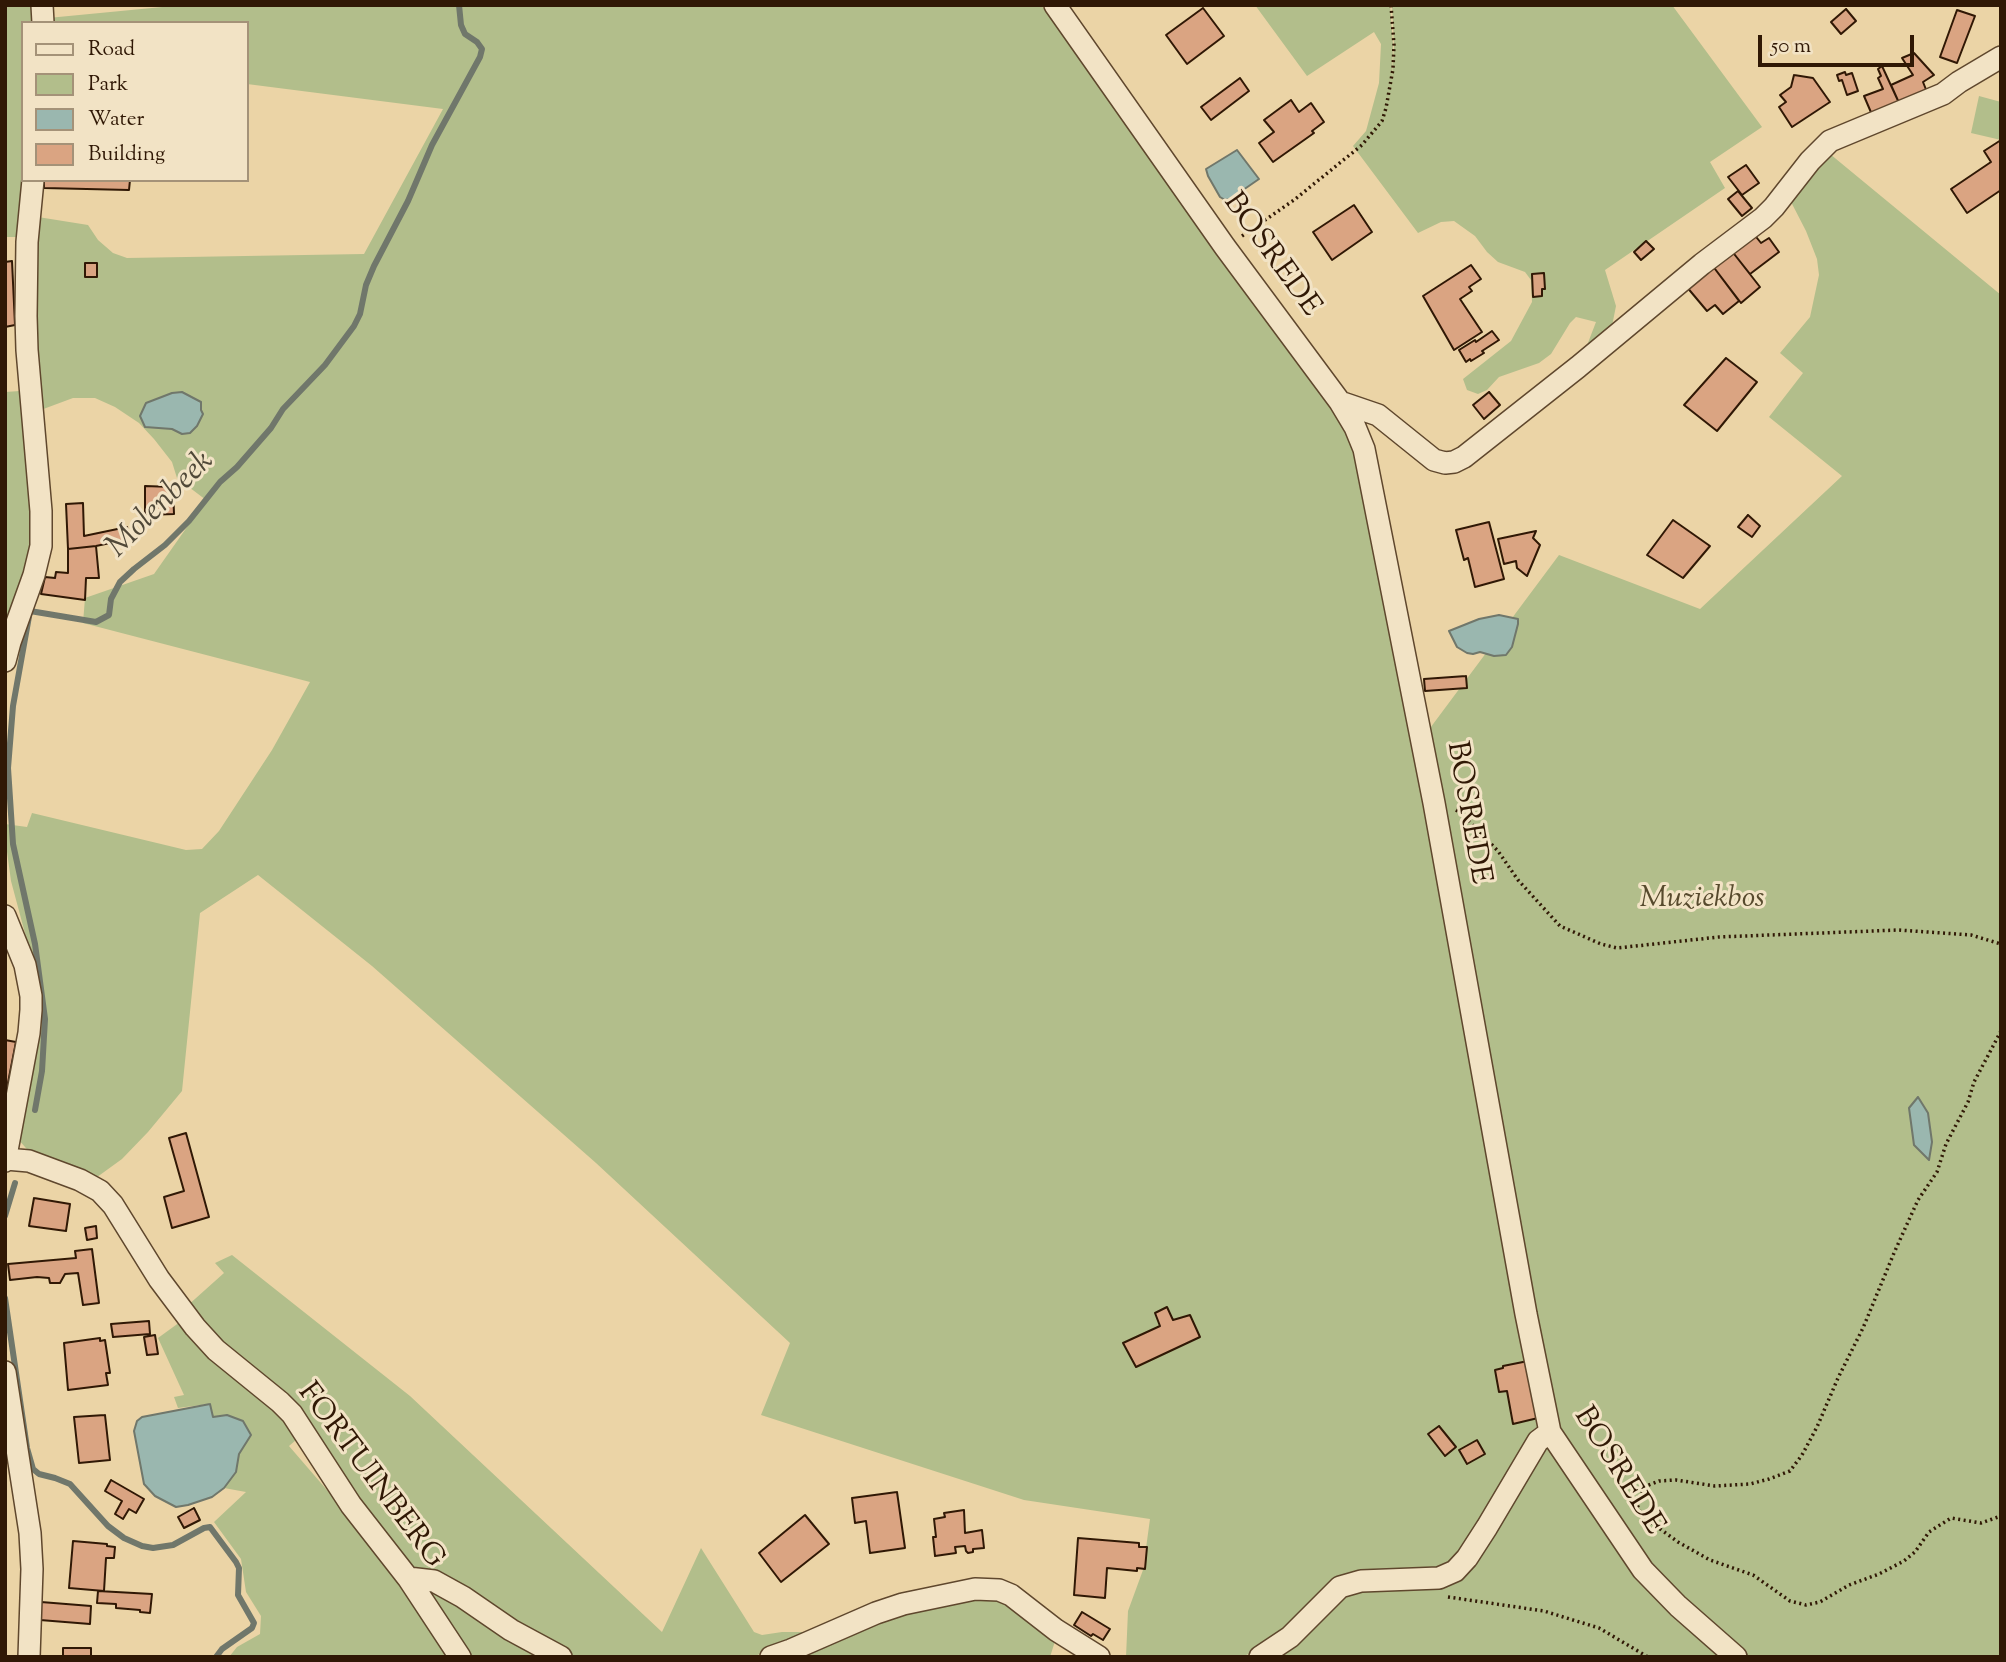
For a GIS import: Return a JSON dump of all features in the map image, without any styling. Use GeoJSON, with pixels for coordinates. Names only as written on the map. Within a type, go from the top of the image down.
{"type":"FeatureCollection","features":[{"type":"Feature","properties":{"kind":"street","name":"BOSREDE"},"geometry":{"type":"LineString","coordinates":[[1055,5],[1226,247],[1340,402],[1364,449],[1434,803],[1526,1314],[1550,1432],[1643,1570],[1658,1587],[1736,1657]]}},
{"type":"Feature","properties":{"kind":"street"},"geometry":{"type":"LineString","coordinates":[[1340,402],[1378,415],[1434,460],[1445,463],[1464,457],[1702,264],[1763,218],[1830,141],[1944,94],[2001,57]]}},
{"type":"Feature","properties":{"kind":"street"},"geometry":{"type":"LineString","coordinates":[[5,661],[41,546],[41,501],[26,316],[27,242],[33,182]]}},
{"type":"Feature","properties":{"kind":"street"},"geometry":{"type":"LineString","coordinates":[[5,916],[25,965],[32,1010],[6,1160]]}},
{"type":"Feature","properties":{"kind":"street","name":"FORTUINBERG"},"geometry":{"type":"LineString","coordinates":[[6,1160],[29,1161],[57,1171],[100,1191],[113,1205],[159,1279],[195,1327],[216,1350],[292,1414],[351,1505],[408,1578],[460,1657]]}},
{"type":"Feature","properties":{"kind":"street"},"geometry":{"type":"LineString","coordinates":[[5,1372],[30,1533],[32,1569],[29,1657]]}},
{"type":"Feature","properties":{"kind":"street"},"geometry":{"type":"LineString","coordinates":[[1260,1657],[1290,1637],[1340,1587],[1361,1581],[1439,1578],[1455,1571],[1474,1548],[1538,1441],[1550,1432]]}},
{"type":"Feature","properties":{"kind":"street"},"geometry":{"type":"LineString","coordinates":[[408,1578],[434,1581],[511,1630],[561,1657]]}},
{"type":"Feature","properties":{"kind":"street"},"geometry":{"type":"LineString","coordinates":[[771,1657],[876,1613],[903,1604],[975,1589],[999,1590],[1011,1595],[1056,1630],[1099,1657]]}},
{"type":"Feature","properties":{"kind":"path"},"geometry":{"type":"LineString","coordinates":[[1226,247],[1294,200],[1362,145],[1382,121],[1393,69],[1391,5]]}},
{"type":"Feature","properties":{"kind":"path"},"geometry":{"type":"LineString","coordinates":[[1434,803],[1448,804],[1462,814],[1498,851],[1518,880],[1560,926],[1617,948],[1719,937],[1898,930],[1971,935],[2001,944]]}},
{"type":"Feature","properties":{"kind":"path"},"geometry":{"type":"LineString","coordinates":[[2001,1031],[1974,1082],[1968,1102],[1946,1144],[1937,1172],[1913,1210],[1817,1427],[1790,1471],[1750,1484],[1715,1486],[1676,1480],[1660,1481],[1646,1486],[1636,1501],[1645,1518],[1665,1534],[1710,1560],[1753,1575],[1790,1601],[1806,1605],[1821,1602],[1904,1561],[1930,1532],[1951,1518],[1981,1523],[2001,1516]]}},
{"type":"Feature","properties":{"kind":"path"},"geometry":{"type":"LineString","coordinates":[[1445,1597],[1544,1611],[1598,1628],[1648,1657]]}},
{"type":"Feature","properties":{"kind":"green space"},"geometry":{"type":"Polygon","coordinates":[[[5,5],[35,5],[36,21],[21,21],[22,182],[16,237],[5,237],[5,5]]]}},
{"type":"Feature","properties":{"kind":"green space","name":"Muziekbos"},"geometry":{"type":"Polygon","coordinates":[[[183,5],[1041,5],[1142,139],[1347,430],[1358,460],[1416,747],[1559,555],[1700,609],[1842,476],[1769,417],[1803,373],[1780,353],[1810,317],[1819,275],[1817,259],[1789,198],[1830,154],[2001,295],[2001,1657],[1269,1657],[1259,1650],[1241,1657],[1126,1657],[1128,1611],[1143,1570],[1150,1519],[1024,1500],[761,1415],[790,1343],[596,1163],[372,966],[258,875],[200,913],[182,1091],[122,1159],[93,1180],[32,1155],[18,1139],[41,1018],[38,982],[11,881],[5,824],[27,827],[32,813],[186,850],[202,849],[219,831],[272,750],[310,682],[83,623],[85,598],[154,574],[206,500],[177,478],[172,462],[139,423],[115,407],[95,398],[73,398],[38,411],[33,332],[38,217],[88,225],[98,240],[113,253],[127,258],[364,254],[443,109],[248,84],[248,21],[48,21],[48,18],[183,5]]]}},
{"type":"Feature","properties":{"kind":"green space"},"geometry":{"type":"Polygon","coordinates":[[[1255,5],[1390,5],[1392,81],[1394,45],[1392,5],[1672,5],[1762,127],[1710,162],[1725,188],[1605,270],[1616,306],[1610,336],[1586,348],[1596,322],[1576,317],[1551,354],[1539,363],[1499,377],[1487,390],[1478,394],[1467,390],[1463,379],[1511,341],[1532,302],[1531,280],[1525,272],[1498,262],[1475,236],[1454,221],[1441,222],[1418,233],[1353,146],[1366,131],[1379,83],[1381,44],[1374,32],[1307,76],[1255,5]]]}},
{"type":"Feature","properties":{"kind":"green space"},"geometry":{"type":"Polygon","coordinates":[[[1979,96],[2001,102],[2001,140],[1971,133],[1979,96]]]}},
{"type":"Feature","properties":{"kind":"green space"},"geometry":{"type":"Polygon","coordinates":[[[20,391],[30,517],[29,561],[5,634],[5,392],[20,391]]]}},
{"type":"Feature","properties":{"kind":"green space"},"geometry":{"type":"Polygon","coordinates":[[[232,1255],[410,1396],[662,1632],[701,1548],[754,1632],[762,1635],[782,1632],[805,1634],[753,1657],[464,1657],[398,1563],[296,1440],[289,1446],[395,1569],[454,1657],[229,1657],[237,1647],[260,1634],[261,1616],[246,1592],[241,1559],[214,1522],[246,1492],[224,1488],[236,1472],[239,1454],[213,1417],[209,1404],[178,1408],[174,1397],[184,1395],[158,1338],[191,1314],[186,1307],[224,1273],[215,1263],[232,1255]]]}},
{"type":"Feature","properties":{"kind":"green space"},"geometry":{"type":"Polygon","coordinates":[[[997,1597],[1056,1638],[1050,1657],[790,1657],[900,1609],[997,1597]]]}},
{"type":"Feature","properties":{"kind":"water"},"geometry":{"type":"Polygon","coordinates":[[[1237,150],[1259,179],[1225,200],[1220,197],[1206,169],[1237,150]]]}},
{"type":"Feature","properties":{"kind":"water"},"geometry":{"type":"Polygon","coordinates":[[[182,392],[201,402],[203,414],[190,433],[145,427],[140,416],[146,403],[182,392]]]}},
{"type":"Feature","properties":{"kind":"water"},"geometry":{"type":"Polygon","coordinates":[[[1499,615],[1518,619],[1512,647],[1506,655],[1494,656],[1480,652],[1473,654],[1457,647],[1449,631],[1479,619],[1499,615]]]}},
{"type":"Feature","properties":{"kind":"water"},"geometry":{"type":"Polygon","coordinates":[[[1918,1097],[1928,1113],[1932,1142],[1929,1160],[1914,1145],[1909,1108],[1918,1097]]]}},
{"type":"Feature","properties":{"kind":"water"},"geometry":{"type":"Polygon","coordinates":[[[210,1404],[213,1417],[227,1415],[243,1421],[251,1435],[239,1454],[236,1472],[224,1488],[212,1497],[176,1507],[155,1496],[144,1484],[134,1431],[137,1421],[142,1417],[210,1404]]]}},
{"type":"Feature","properties":{"kind":"building"},"geometry":{"type":"Polygon","coordinates":[[[1203,8],[1224,36],[1187,64],[1166,35],[1203,8]]]}},
{"type":"Feature","properties":{"kind":"building"},"geometry":{"type":"Polygon","coordinates":[[[1846,9],[1856,21],[1841,34],[1831,22],[1846,9]]]}},
{"type":"Feature","properties":{"kind":"building"},"geometry":{"type":"Polygon","coordinates":[[[1957,10],[1975,16],[1957,63],[1940,57],[1957,10]]]}},
{"type":"Feature","properties":{"kind":"building"},"geometry":{"type":"Polygon","coordinates":[[[1914,53],[1934,75],[1923,82],[1927,92],[1900,105],[1891,85],[1913,75],[1902,58],[1914,53]]]}},
{"type":"Feature","properties":{"kind":"building"},"geometry":{"type":"Polygon","coordinates":[[[1882,66],[1900,105],[1873,117],[1864,96],[1883,89],[1878,78],[1881,76],[1878,69],[1882,66]]]}},
{"type":"Feature","properties":{"kind":"building"},"geometry":{"type":"Polygon","coordinates":[[[1845,72],[1846,75],[1852,73],[1858,91],[1847,95],[1842,80],[1839,81],[1837,75],[1845,72]]]}},
{"type":"Feature","properties":{"kind":"building"},"geometry":{"type":"Polygon","coordinates":[[[1794,75],[1813,78],[1830,102],[1792,127],[1779,107],[1786,102],[1780,95],[1791,87],[1794,75]]]}},
{"type":"Feature","properties":{"kind":"building"},"geometry":{"type":"Polygon","coordinates":[[[1240,78],[1249,91],[1211,120],[1201,107],[1240,78]]]}},
{"type":"Feature","properties":{"kind":"building"},"geometry":{"type":"Polygon","coordinates":[[[1291,100],[1299,112],[1311,103],[1324,122],[1312,131],[1314,133],[1273,162],[1259,143],[1274,132],[1264,120],[1291,100]]]}},
{"type":"Feature","properties":{"kind":"building"},"geometry":{"type":"Polygon","coordinates":[[[2001,140],[2001,190],[1967,213],[1951,189],[1991,162],[1984,151],[2001,140]]]}},
{"type":"Feature","properties":{"kind":"building"},"geometry":{"type":"Polygon","coordinates":[[[1746,165],[1759,183],[1742,195],[1728,177],[1746,165]]]}},
{"type":"Feature","properties":{"kind":"building"},"geometry":{"type":"Polygon","coordinates":[[[44,182],[130,182],[129,190],[44,188],[44,182]]]}},
{"type":"Feature","properties":{"kind":"building"},"geometry":{"type":"Polygon","coordinates":[[[1738,191],[1752,208],[1742,216],[1728,199],[1738,191]]]}},
{"type":"Feature","properties":{"kind":"building"},"geometry":{"type":"Polygon","coordinates":[[[1354,205],[1372,232],[1332,260],[1313,232],[1354,205]]]}},
{"type":"Feature","properties":{"kind":"building"},"geometry":{"type":"Polygon","coordinates":[[[1753,233],[1761,243],[1769,238],[1779,252],[1750,274],[1731,250],[1753,233]]]}},
{"type":"Feature","properties":{"kind":"building"},"geometry":{"type":"Polygon","coordinates":[[[1646,241],[1654,249],[1641,260],[1634,252],[1646,241]]]}},
{"type":"Feature","properties":{"kind":"building"},"geometry":{"type":"Polygon","coordinates":[[[1731,250],[1760,287],[1741,303],[1712,265],[1731,250]]]}},
{"type":"Feature","properties":{"kind":"building"},"geometry":{"type":"Polygon","coordinates":[[[12,261],[15,325],[5,327],[5,262],[12,261]]]}},
{"type":"Feature","properties":{"kind":"building"},"geometry":{"type":"Polygon","coordinates":[[[85,263],[97,263],[97,277],[85,277],[85,263]]]}},
{"type":"Feature","properties":{"kind":"building"},"geometry":{"type":"Polygon","coordinates":[[[1471,265],[1481,279],[1469,287],[1472,291],[1460,299],[1482,332],[1454,350],[1423,296],[1471,265]]]}},
{"type":"Feature","properties":{"kind":"building"},"geometry":{"type":"Polygon","coordinates":[[[1712,265],[1739,301],[1723,314],[1715,305],[1707,311],[1686,286],[1712,265]]]}},
{"type":"Feature","properties":{"kind":"building"},"geometry":{"type":"Polygon","coordinates":[[[1544,273],[1545,289],[1542,289],[1542,296],[1533,297],[1532,274],[1544,273]]]}},
{"type":"Feature","properties":{"kind":"building"},"geometry":{"type":"Polygon","coordinates":[[[1492,331],[1499,340],[1482,351],[1484,353],[1466,362],[1459,350],[1492,331]]]}},
{"type":"Feature","properties":{"kind":"building"},"geometry":{"type":"Polygon","coordinates":[[[1726,358],[1757,382],[1717,431],[1684,405],[1726,358]]]}},
{"type":"Feature","properties":{"kind":"building"},"geometry":{"type":"Polygon","coordinates":[[[1489,392],[1500,405],[1484,419],[1473,405],[1489,392]]]}},
{"type":"Feature","properties":{"kind":"building"},"geometry":{"type":"Polygon","coordinates":[[[145,486],[173,487],[174,514],[145,515],[145,486]]]}},
{"type":"Feature","properties":{"kind":"building"},"geometry":{"type":"Polygon","coordinates":[[[83,503],[84,536],[127,527],[129,539],[68,549],[66,504],[83,503]]]}},
{"type":"Feature","properties":{"kind":"building"},"geometry":{"type":"Polygon","coordinates":[[[1748,515],[1760,526],[1752,537],[1738,527],[1748,515]]]}},
{"type":"Feature","properties":{"kind":"building"},"geometry":{"type":"Polygon","coordinates":[[[1673,520],[1710,546],[1683,578],[1647,555],[1673,520]]]}},
{"type":"Feature","properties":{"kind":"building"},"geometry":{"type":"Polygon","coordinates":[[[1489,522],[1504,579],[1475,587],[1468,558],[1464,560],[1456,530],[1489,522]]]}},
{"type":"Feature","properties":{"kind":"building"},"geometry":{"type":"Polygon","coordinates":[[[1536,531],[1533,538],[1540,545],[1527,576],[1517,568],[1516,561],[1504,564],[1498,539],[1536,531]]]}},
{"type":"Feature","properties":{"kind":"building"},"geometry":{"type":"Polygon","coordinates":[[[96,546],[99,578],[86,578],[85,600],[41,594],[45,577],[55,578],[56,572],[68,573],[68,549],[96,546]]]}},
{"type":"Feature","properties":{"kind":"building"},"geometry":{"type":"Polygon","coordinates":[[[1466,676],[1467,688],[1425,691],[1424,679],[1466,676]]]}},
{"type":"Feature","properties":{"kind":"building"},"geometry":{"type":"Polygon","coordinates":[[[5,1040],[16,1042],[5,1098],[5,1040]]]}},
{"type":"Feature","properties":{"kind":"building"},"geometry":{"type":"Polygon","coordinates":[[[186,1133],[209,1217],[172,1228],[164,1197],[184,1191],[169,1138],[186,1133]]]}},
{"type":"Feature","properties":{"kind":"building"},"geometry":{"type":"Polygon","coordinates":[[[34,1198],[70,1204],[66,1231],[29,1226],[34,1198]]]}},
{"type":"Feature","properties":{"kind":"building"},"geometry":{"type":"Polygon","coordinates":[[[96,1226],[97,1238],[87,1240],[85,1228],[96,1226]]]}},
{"type":"Feature","properties":{"kind":"building"},"geometry":{"type":"Polygon","coordinates":[[[92,1249],[99,1303],[83,1305],[78,1273],[65,1274],[60,1283],[50,1283],[49,1278],[37,1277],[10,1280],[8,1264],[76,1258],[75,1251],[92,1249]]]}},
{"type":"Feature","properties":{"kind":"building"},"geometry":{"type":"Polygon","coordinates":[[[1167,1307],[1173,1320],[1190,1315],[1200,1337],[1136,1367],[1123,1343],[1160,1326],[1155,1313],[1167,1307]]]}},
{"type":"Feature","properties":{"kind":"building"},"geometry":{"type":"Polygon","coordinates":[[[149,1321],[150,1334],[113,1337],[111,1324],[149,1321]]]}},
{"type":"Feature","properties":{"kind":"building"},"geometry":{"type":"Polygon","coordinates":[[[155,1335],[158,1354],[147,1355],[144,1337],[155,1335]]]}},
{"type":"Feature","properties":{"kind":"building"},"geometry":{"type":"Polygon","coordinates":[[[100,1338],[100,1341],[105,1340],[110,1373],[106,1373],[108,1385],[68,1390],[64,1343],[100,1338]]]}},
{"type":"Feature","properties":{"kind":"building"},"geometry":{"type":"Polygon","coordinates":[[[1528,1361],[1538,1418],[1513,1424],[1507,1391],[1499,1392],[1495,1370],[1528,1361]]]}},
{"type":"Feature","properties":{"kind":"building"},"geometry":{"type":"Polygon","coordinates":[[[105,1415],[110,1460],[79,1463],[74,1417],[105,1415]]]}},
{"type":"Feature","properties":{"kind":"building"},"geometry":{"type":"Polygon","coordinates":[[[1439,1426],[1456,1447],[1445,1456],[1428,1434],[1439,1426]]]}},
{"type":"Feature","properties":{"kind":"building"},"geometry":{"type":"Polygon","coordinates":[[[1477,1440],[1485,1454],[1467,1464],[1459,1450],[1477,1440]]]}},
{"type":"Feature","properties":{"kind":"building"},"geometry":{"type":"Polygon","coordinates":[[[111,1480],[144,1499],[136,1513],[129,1509],[123,1519],[115,1514],[122,1501],[105,1491],[111,1480]]]}},
{"type":"Feature","properties":{"kind":"building"},"geometry":{"type":"Polygon","coordinates":[[[897,1492],[905,1548],[870,1553],[866,1521],[855,1523],[852,1498],[897,1492]]]}},
{"type":"Feature","properties":{"kind":"building"},"geometry":{"type":"Polygon","coordinates":[[[194,1508],[200,1520],[184,1528],[178,1517],[194,1508]]]}},
{"type":"Feature","properties":{"kind":"building"},"geometry":{"type":"Polygon","coordinates":[[[964,1510],[965,1533],[982,1530],[984,1548],[973,1549],[973,1552],[968,1553],[965,1546],[955,1547],[956,1553],[935,1556],[934,1519],[945,1517],[944,1513],[964,1510]]]}},
{"type":"Feature","properties":{"kind":"building"},"geometry":{"type":"Polygon","coordinates":[[[805,1515],[829,1544],[781,1582],[759,1553],[805,1515]]]}},
{"type":"Feature","properties":{"kind":"building"},"geometry":{"type":"Polygon","coordinates":[[[1078,1538],[1139,1543],[1139,1547],[1147,1547],[1145,1569],[1137,1568],[1137,1571],[1107,1568],[1105,1598],[1074,1595],[1078,1538]]]}},
{"type":"Feature","properties":{"kind":"building"},"geometry":{"type":"Polygon","coordinates":[[[73,1541],[115,1547],[114,1558],[106,1558],[104,1591],[69,1588],[73,1541]]]}},
{"type":"Feature","properties":{"kind":"building"},"geometry":{"type":"Polygon","coordinates":[[[98,1591],[152,1594],[150,1613],[116,1608],[116,1604],[97,1603],[98,1591]]]}},
{"type":"Feature","properties":{"kind":"building"},"geometry":{"type":"Polygon","coordinates":[[[41,1602],[91,1606],[90,1624],[40,1620],[41,1602]]]}},
{"type":"Feature","properties":{"kind":"building"},"geometry":{"type":"Polygon","coordinates":[[[1082,1612],[1110,1629],[1103,1640],[1074,1625],[1082,1612]]]}},
{"type":"Feature","properties":{"kind":"building"},"geometry":{"type":"Polygon","coordinates":[[[63,1648],[91,1648],[91,1657],[63,1657],[63,1648]]]}},
{"type":"Feature","properties":{"kind":"waterway","name":"Molenbeek"},"geometry":{"type":"LineString","coordinates":[[35,1110],[42,1071],[45,1019],[35,944],[13,844],[8,768],[13,706],[30,611],[96,622],[109,615],[111,599],[120,582],[189,521],[220,482],[271,428],[283,409],[325,365],[354,326],[374,266],[408,201],[432,145],[480,57],[482,49],[465,34],[461,25],[459,5]]}},
{"type":"Feature","properties":{"kind":"waterway","name":"Molenbeek"},"geometry":{"type":"LineString","coordinates":[[5,1216],[15,1183]]}},
{"type":"Feature","properties":{"kind":"waterway","name":"Molenbeek"},"geometry":{"type":"LineString","coordinates":[[5,1298],[27,1448],[33,1469],[39,1474],[70,1484],[108,1526],[124,1538],[153,1548],[173,1545],[210,1527],[236,1562],[239,1568],[238,1595],[254,1623],[252,1628],[222,1649],[216,1657]]}}]}
